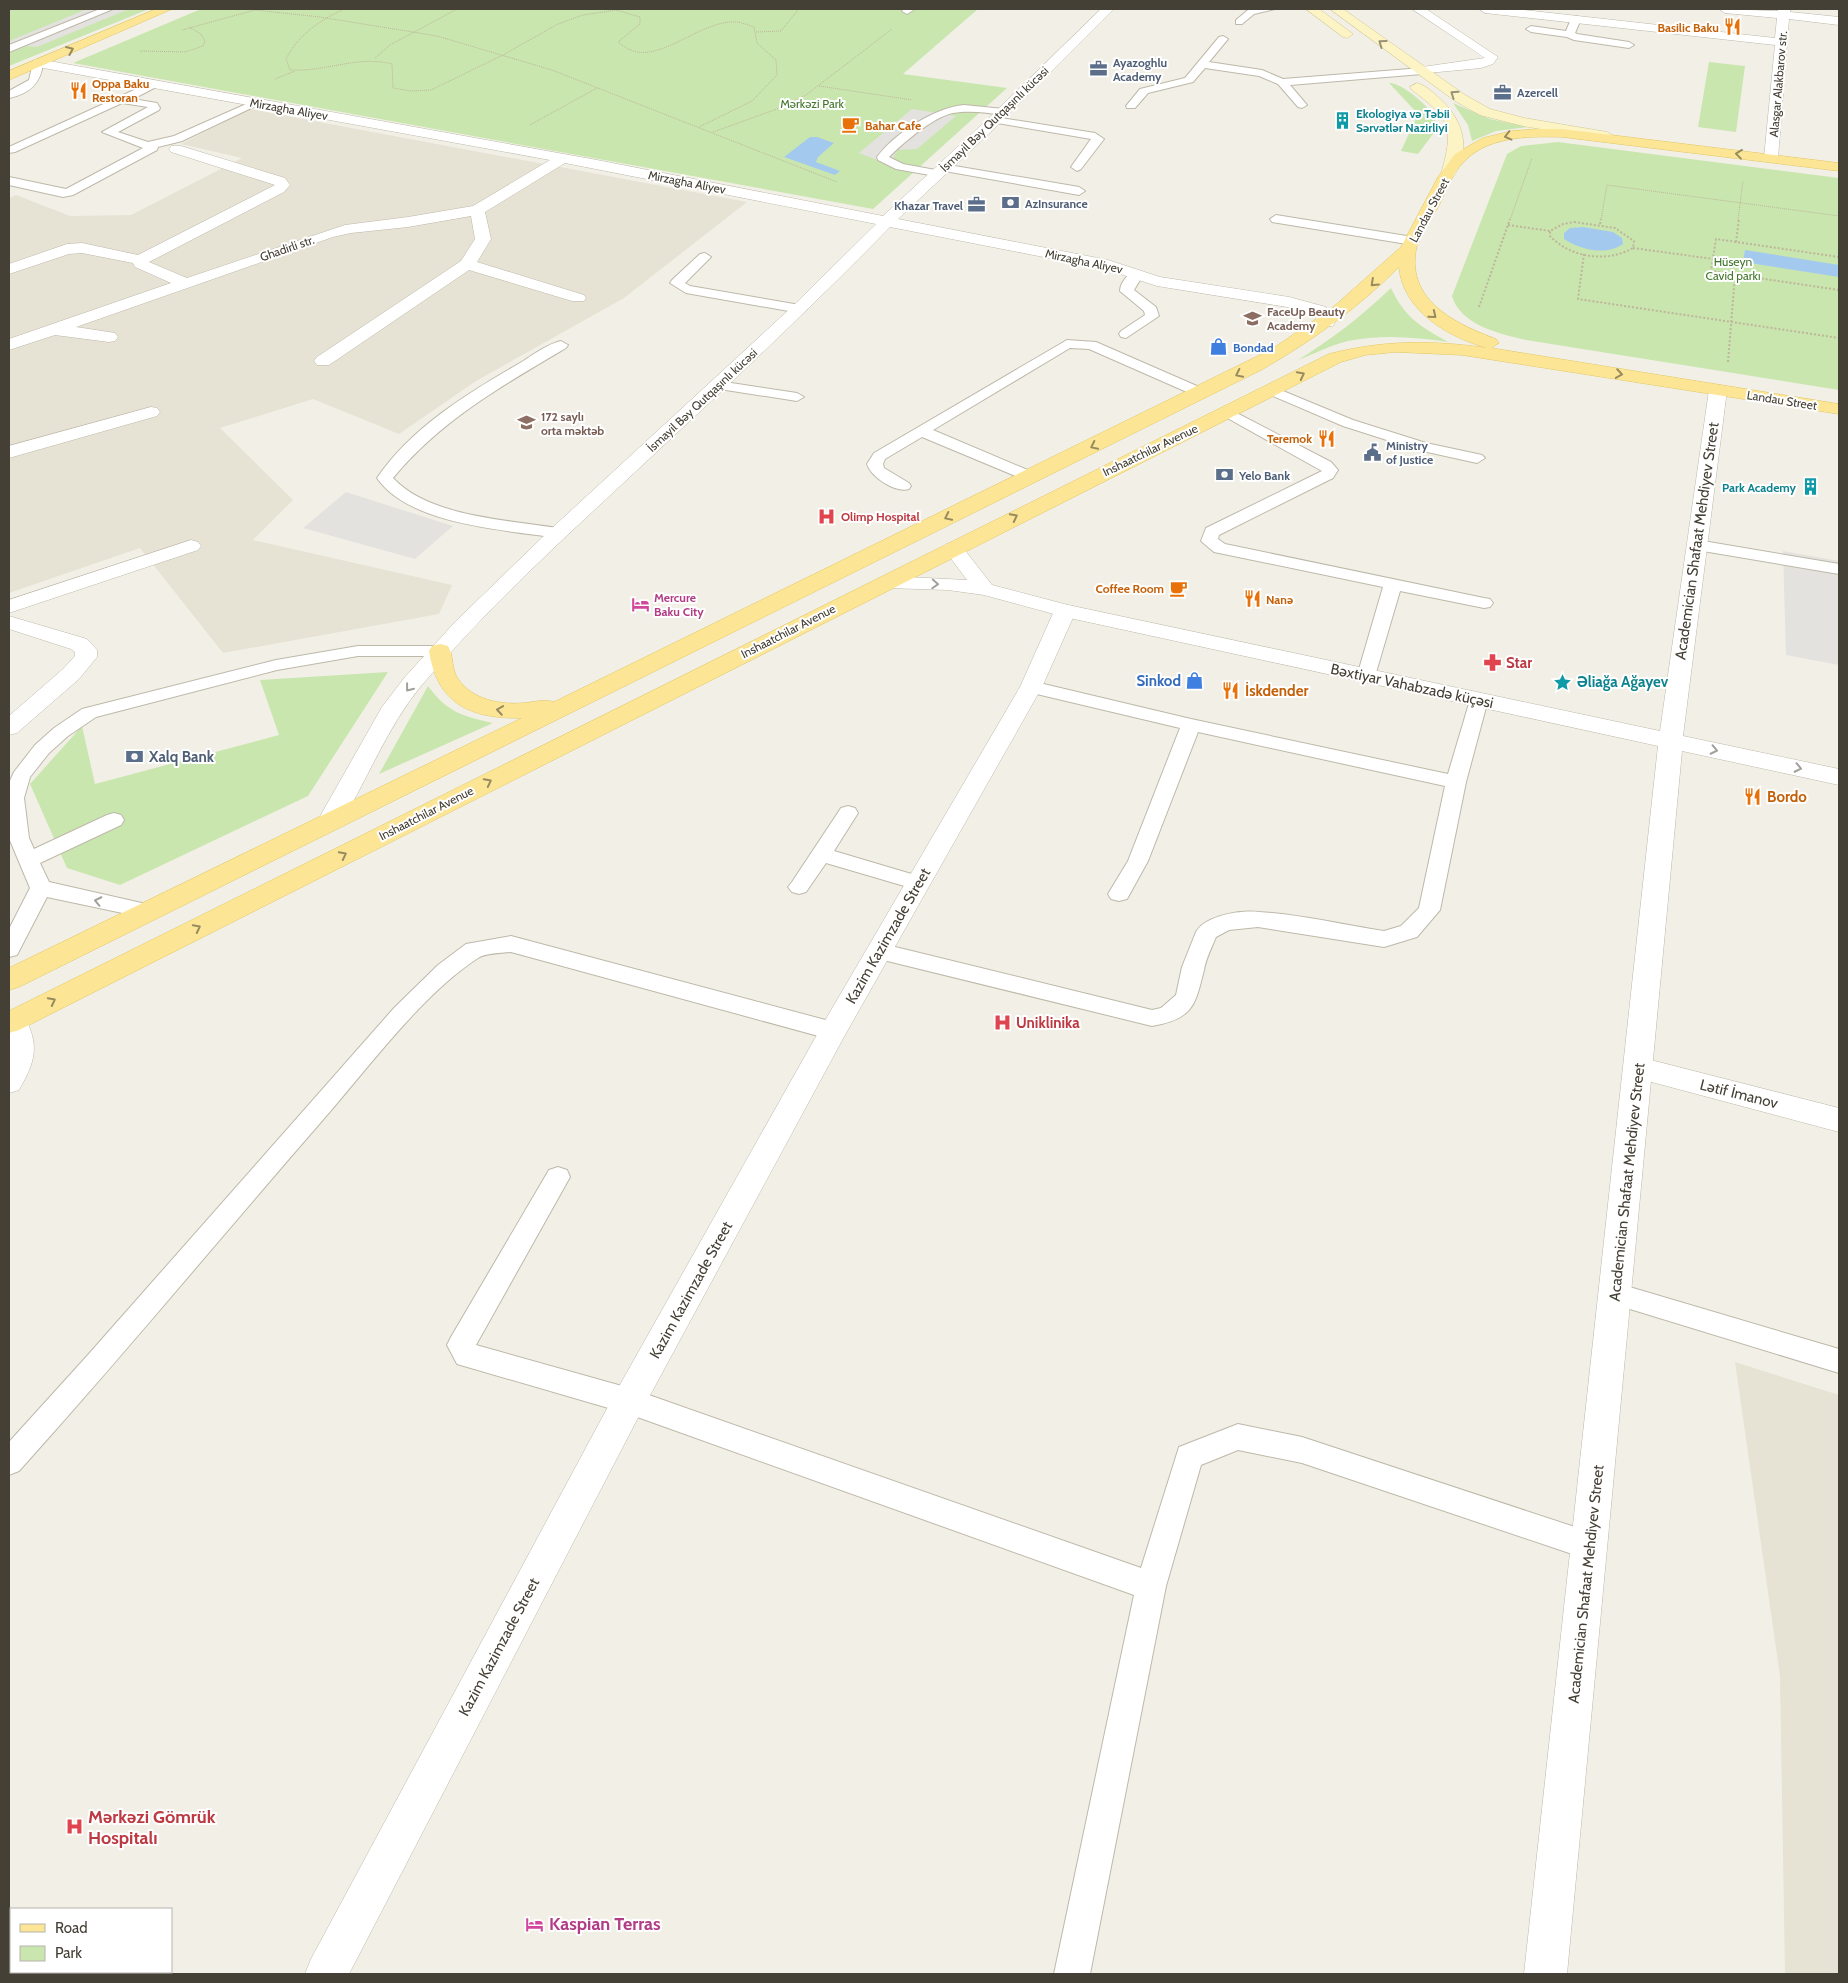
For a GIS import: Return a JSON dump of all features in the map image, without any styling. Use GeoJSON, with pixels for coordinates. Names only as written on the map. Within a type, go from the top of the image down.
{"type":"FeatureCollection","features":[{"type":"Feature","properties":{"kind":"main road"},"geometry":{"type":"LineString","coordinates":[[9,76],[166,9]]}},
{"type":"Feature","properties":{"kind":"main road"},"geometry":{"type":"LineString","coordinates":[[1312,9],[1357,42]]}},
{"type":"Feature","properties":{"kind":"main road"},"geometry":{"type":"LineString","coordinates":[[1336,9],[1460,98],[1494,115],[1544,126],[1670,146]]}},
{"type":"Feature","properties":{"kind":"main road"},"geometry":{"type":"LineString","coordinates":[[1384,62],[1440,105],[1453,124],[1456,140],[1448,174]]}},
{"type":"Feature","properties":{"kind":"main road","name":"Landau Street"},"geometry":{"type":"LineString","coordinates":[[1839,167],[1562,132],[1528,132],[1492,140],[1466,152],[1448,174],[1410,245],[1408,264],[1411,286],[1425,308],[1438,320],[1454,329],[1507,349],[1592,370],[1839,409]]}},
{"type":"Feature","properties":{"kind":"main road","name":"Inshaatchilar Avenue"},"geometry":{"type":"LineString","coordinates":[[9,980],[331,818],[582,698],[1201,393],[1294,345],[1327,322],[1364,292],[1410,245]]}},
{"type":"Feature","properties":{"kind":"main road","name":"Inshaatchilar Avenue"},"geometry":{"type":"LineString","coordinates":[[11,1022],[1335,358],[1373,347],[1400,346],[1452,349],[1592,370]]}},
{"type":"Feature","properties":{"kind":"main road"},"geometry":{"type":"LineString","coordinates":[[440,651],[443,672],[450,684],[462,696],[500,712],[523,712],[582,698]]}},
{"type":"Feature","properties":{"kind":"street","name":"İsmayil Bəy Qutqaşınlı kücəsi"},"geometry":{"type":"LineString","coordinates":[[331,818],[390,712],[440,651],[558,533],[800,309],[887,221],[999,116],[1108,9]]}},
{"type":"Feature","properties":{"kind":"street"},"geometry":{"type":"LineString","coordinates":[[1418,9],[1492,56],[1489,61],[1470,66],[1422,71]]}},
{"type":"Feature","properties":{"kind":"street"},"geometry":{"type":"LineString","coordinates":[[1485,9],[1549,12],[1576,18],[1782,42]]}},
{"type":"Feature","properties":{"kind":"street"},"geometry":{"type":"LineString","coordinates":[[1725,9],[1784,12],[1839,21]]}},
{"type":"Feature","properties":{"kind":"street","name":"Alasgar Alakbarov str."},"geometry":{"type":"LineString","coordinates":[[1771,158],[1784,12]]}},
{"type":"Feature","properties":{"kind":"street","name":"Mirzagha Aliyev"},"geometry":{"type":"LineString","coordinates":[[38,63],[563,158],[1108,265],[1157,281],[1290,302],[1320,311],[1326,316],[1327,322]]}},
{"type":"Feature","properties":{"kind":"street"},"geometry":{"type":"LineString","coordinates":[[9,269],[66,249],[82,248],[140,260],[279,189],[283,184],[280,181],[176,149]]}},
{"type":"Feature","properties":{"kind":"street","name":"Ghadirli str."},"geometry":{"type":"LineString","coordinates":[[9,345],[185,283],[350,228],[408,222],[477,210],[563,158]]}},
{"type":"Feature","properties":{"kind":"street"},"geometry":{"type":"LineString","coordinates":[[323,361],[467,264],[483,245],[483,231],[477,210]]}},
{"type":"Feature","properties":{"kind":"street"},"geometry":{"type":"LineString","coordinates":[[140,260],[142,264],[149,268],[185,283]]}},
{"type":"Feature","properties":{"kind":"street"},"geometry":{"type":"LineString","coordinates":[[467,264],[578,298]]}},
{"type":"Feature","properties":{"kind":"street"},"geometry":{"type":"LineString","coordinates":[[53,330],[109,337]]}},
{"type":"Feature","properties":{"kind":"street","name":"Academician Shafaat Mehdiyev Street"},"geometry":{"type":"LineString","coordinates":[[1545,1974],[1616,1294],[1671,741],[1718,390]]}},
{"type":"Feature","properties":{"kind":"street"},"geometry":{"type":"LineString","coordinates":[[9,452],[151,412]]}},
{"type":"Feature","properties":{"kind":"street"},"geometry":{"type":"LineString","coordinates":[[9,607],[192,546]]}},
{"type":"Feature","properties":{"kind":"street"},"geometry":{"type":"LineString","coordinates":[[953,548],[986,589]]}},
{"type":"Feature","properties":{"kind":"street","name":"Bəxtiyar Vahabzadə küçəsi"},"geometry":{"type":"LineString","coordinates":[[887,582],[948,584],[986,589],[1065,611],[1839,777]]}},
{"type":"Feature","properties":{"kind":"street","name":"Kazim Kazimzade Street"},"geometry":{"type":"LineString","coordinates":[[326,1974],[629,1401],[833,1031],[1031,688],[1065,611]]}},
{"type":"Feature","properties":{"kind":"street"},"geometry":{"type":"LineString","coordinates":[[9,622],[79,644],[86,650],[86,657],[71,674],[9,728]]}},
{"type":"Feature","properties":{"kind":"street"},"geometry":{"type":"LineString","coordinates":[[9,1082],[20,1064],[22,1043],[11,1022]]}},
{"type":"Feature","properties":{"kind":"street","name":"Lətif İmanov"},"geometry":{"type":"LineString","coordinates":[[1639,1068],[1839,1120]]}},
{"type":"Feature","properties":{"kind":"lane"},"geometry":{"type":"LineString","coordinates":[[9,49],[108,9]]}},
{"type":"Feature","properties":{"kind":"lane"},"geometry":{"type":"LineString","coordinates":[[1239,22],[1251,12],[1264,9]]}},
{"type":"Feature","properties":{"kind":"lane"},"geometry":{"type":"LineString","coordinates":[[1570,34],[1576,18]]}},
{"type":"Feature","properties":{"kind":"lane"},"geometry":{"type":"LineString","coordinates":[[1531,30],[1570,34],[1580,39],[1629,45]]}},
{"type":"Feature","properties":{"kind":"lane"},"geometry":{"type":"LineString","coordinates":[[1131,106],[1144,92],[1189,80],[1224,39]]}},
{"type":"Feature","properties":{"kind":"lane"},"geometry":{"type":"LineString","coordinates":[[9,95],[33,84],[37,78],[38,63]]}},
{"type":"Feature","properties":{"kind":"lane"},"geometry":{"type":"LineString","coordinates":[[1202,64],[1262,73],[1282,82],[1302,105]]}},
{"type":"Feature","properties":{"kind":"lane"},"geometry":{"type":"LineString","coordinates":[[1282,82],[1422,71]]}},
{"type":"Feature","properties":{"kind":"lane"},"geometry":{"type":"LineString","coordinates":[[11,150],[154,84]]}},
{"type":"Feature","properties":{"kind":"lane"},"geometry":{"type":"LineString","coordinates":[[121,100],[153,105],[155,108],[108,132],[152,145],[178,139],[257,103]]}},
{"type":"Feature","properties":{"kind":"lane"},"geometry":{"type":"LineString","coordinates":[[1077,167],[1098,139],[1095,136],[967,108],[944,110],[928,119],[883,157],[884,160],[900,167],[1079,191]]}},
{"type":"Feature","properties":{"kind":"lane"},"geometry":{"type":"LineString","coordinates":[[9,182],[63,193],[69,192],[154,148],[152,145]]}},
{"type":"Feature","properties":{"kind":"lane"},"geometry":{"type":"LineString","coordinates":[[1276,219],[1410,245]]}},
{"type":"Feature","properties":{"kind":"lane"},"geometry":{"type":"LineString","coordinates":[[705,258],[677,284],[686,289],[800,309]]}},
{"type":"Feature","properties":{"kind":"lane"},"geometry":{"type":"LineString","coordinates":[[1126,334],[1152,316],[1151,310],[1127,291],[1127,286],[1136,275]]}},
{"type":"Feature","properties":{"kind":"lane"},"geometry":{"type":"LineString","coordinates":[[558,533],[449,514],[413,500],[389,485],[385,478],[400,457],[479,392],[561,344]]}},
{"type":"Feature","properties":{"kind":"lane"},"geometry":{"type":"LineString","coordinates":[[904,486],[877,470],[875,464],[879,456],[1067,344],[1091,345],[1201,393]]}},
{"type":"Feature","properties":{"kind":"lane"},"geometry":{"type":"LineString","coordinates":[[718,385],[797,397]]}},
{"type":"Feature","properties":{"kind":"lane"},"geometry":{"type":"LineString","coordinates":[[1271,390],[1348,423],[1423,447],[1477,458]]}},
{"type":"Feature","properties":{"kind":"lane"},"geometry":{"type":"LineString","coordinates":[[1228,412],[1325,465],[1330,470],[1327,475],[1212,532],[1208,541],[1220,548],[1484,603]]}},
{"type":"Feature","properties":{"kind":"lane"},"geometry":{"type":"LineString","coordinates":[[920,431],[939,437],[1031,477]]}},
{"type":"Feature","properties":{"kind":"lane"},"geometry":{"type":"LineString","coordinates":[[1697,545],[1839,569]]}},
{"type":"Feature","properties":{"kind":"lane"},"geometry":{"type":"LineString","coordinates":[[1366,676],[1393,584]]}},
{"type":"Feature","properties":{"kind":"lane"},"geometry":{"type":"LineString","coordinates":[[41,888],[19,838],[14,798],[21,776],[42,748],[89,713],[285,664],[358,651],[440,651]]}},
{"type":"Feature","properties":{"kind":"lane"},"geometry":{"type":"LineString","coordinates":[[1031,688],[1190,725],[1456,782]]}},
{"type":"Feature","properties":{"kind":"lane"},"geometry":{"type":"LineString","coordinates":[[879,951],[1152,1018],[1168,1016],[1186,999],[1193,967],[1207,932],[1225,922],[1258,920],[1384,939],[1409,932],[1429,910],[1456,782],[1479,700]]}},
{"type":"Feature","properties":{"kind":"lane"},"geometry":{"type":"LineString","coordinates":[[1120,894],[1138,861],[1190,725]]}},
{"type":"Feature","properties":{"kind":"lane"},"geometry":{"type":"LineString","coordinates":[[799,887],[848,813]]}},
{"type":"Feature","properties":{"kind":"lane"},"geometry":{"type":"LineString","coordinates":[[29,860],[114,820]]}},
{"type":"Feature","properties":{"kind":"lane"},"geometry":{"type":"LineString","coordinates":[[821,854],[918,883]]}},
{"type":"Feature","properties":{"kind":"lane"},"geometry":{"type":"LineString","coordinates":[[41,888],[146,912]]}},
{"type":"Feature","properties":{"kind":"lane"},"geometry":{"type":"LineString","coordinates":[[9,949],[41,888]]}},
{"type":"Feature","properties":{"kind":"lane"},"geometry":{"type":"LineString","coordinates":[[9,1462],[98,1364],[224,1215],[402,1014],[446,971],[474,950],[511,944],[833,1031]]}},
{"type":"Feature","properties":{"kind":"lane"},"geometry":{"type":"LineString","coordinates":[[558,1177],[461,1345],[467,1355],[629,1401],[1151,1586]]}},
{"type":"Feature","properties":{"kind":"lane"},"geometry":{"type":"LineString","coordinates":[[1616,1294],[1839,1361]]}},
{"type":"Feature","properties":{"kind":"lane"},"geometry":{"type":"LineString","coordinates":[[1072,1974],[1151,1586],[1188,1456],[1238,1438],[1302,1450],[1590,1546]]}},
{"type":"Feature","properties":{"kind":"path"},"geometry":{"type":"LineString","coordinates":[[140,51],[169,53],[195,50],[203,46],[205,41],[201,34],[189,27],[255,9],[326,18],[437,36],[552,70],[839,183]]}},
{"type":"Feature","properties":{"kind":"path"},"geometry":{"type":"LineString","coordinates":[[344,9],[313,25],[293,44],[286,60],[290,70],[328,69],[360,60],[375,59],[392,64],[394,73],[393,88],[411,91],[431,90],[503,55],[558,24],[600,11],[629,12],[640,17],[640,24],[618,42],[626,50],[644,52],[662,50],[702,27],[720,22],[746,23],[754,27],[757,43],[776,60],[777,75],[766,91],[746,108],[698,127]]}},
{"type":"Feature","properties":{"kind":"path"},"geometry":{"type":"LineString","coordinates":[[375,59],[390,45],[457,9]]}},
{"type":"Feature","properties":{"kind":"path"},"geometry":{"type":"LineString","coordinates":[[629,12],[632,9]]}},
{"type":"Feature","properties":{"kind":"path"},"geometry":{"type":"LineString","coordinates":[[756,32],[781,31],[799,9]]}},
{"type":"Feature","properties":{"kind":"path"},"geometry":{"type":"LineString","coordinates":[[712,133],[777,110],[818,86],[896,26],[908,10]]}},
{"type":"Feature","properties":{"kind":"path"},"geometry":{"type":"LineString","coordinates":[[818,86],[940,104],[944,110]]}},
{"type":"Feature","properties":{"kind":"path"},"geometry":{"type":"LineString","coordinates":[[524,128],[598,87]]}},
{"type":"Feature","properties":{"kind":"path"},"geometry":{"type":"LineString","coordinates":[[1479,308],[1533,154]]}},
{"type":"Feature","properties":{"kind":"path"},"geometry":{"type":"LineString","coordinates":[[1736,242],[1743,178]]}},
{"type":"Feature","properties":{"kind":"path"},"geometry":{"type":"LineString","coordinates":[[1600,224],[1607,185],[1839,216]]}},
{"type":"Feature","properties":{"kind":"path"},"geometry":{"type":"LineString","coordinates":[[1508,225],[1550,231],[1555,227],[1569,223],[1600,224],[1618,229],[1630,236],[1634,242],[1633,248]]}},
{"type":"Feature","properties":{"kind":"path"},"geometry":{"type":"LineString","coordinates":[[1550,231],[1550,236],[1560,247],[1584,254],[1610,256],[1621,254],[1633,248],[1713,259]]}},
{"type":"Feature","properties":{"kind":"path"},"geometry":{"type":"LineString","coordinates":[[1839,257],[1716,239],[1711,271],[1839,290]]}},
{"type":"Feature","properties":{"kind":"path"},"geometry":{"type":"LineString","coordinates":[[1584,254],[1578,299],[1839,338]]}},
{"type":"Feature","properties":{"kind":"path"},"geometry":{"type":"LineString","coordinates":[[1735,275],[1728,362],[1737,363]]}},
{"type":"Feature","properties":{"kind":"shaded area"},"geometry":{"type":"Polygon","coordinates":[[[87,9],[129,9],[37,47],[27,46],[9,53],[9,41],[87,9]]]}},
{"type":"Feature","properties":{"kind":"shaded area"},"geometry":{"type":"Polygon","coordinates":[[[250,109],[747,202],[624,298],[476,381],[399,434],[313,399],[220,428],[293,500],[253,540],[452,585],[439,614],[223,653],[140,548],[9,593],[9,198],[16,195],[70,216],[131,215],[242,158],[181,144],[250,109]]]}},
{"type":"Feature","properties":{"kind":"shaded area"},"geometry":{"type":"Polygon","coordinates":[[[912,109],[956,116],[917,149],[898,150],[893,158],[899,162],[893,166],[859,153],[912,109]]]}},
{"type":"Feature","properties":{"kind":"shaded area"},"geometry":{"type":"Polygon","coordinates":[[[346,492],[453,526],[415,559],[303,528],[346,492]]]}},
{"type":"Feature","properties":{"kind":"shaded area"},"geometry":{"type":"Polygon","coordinates":[[[1783,551],[1839,561],[1839,665],[1786,655],[1783,551]]]}},
{"type":"Feature","properties":{"kind":"shaded area"},"geometry":{"type":"Polygon","coordinates":[[[1735,1362],[1839,1395],[1839,1974],[1785,1974],[1780,1676],[1735,1362]]]}},
{"type":"Feature","properties":{"kind":"green space"},"geometry":{"type":"Polygon","coordinates":[[[9,9],[149,9],[9,66],[9,9]]]}},
{"type":"Feature","properties":{"kind":"green space","name":"Mərkəzi Park"},"geometry":{"type":"Polygon","coordinates":[[[201,9],[978,9],[903,74],[1007,88],[873,209],[73,63],[201,9]]]}},
{"type":"Feature","properties":{"kind":"green space"},"geometry":{"type":"Polygon","coordinates":[[[1709,62],[1745,66],[1736,132],[1698,127],[1709,62]]]}},
{"type":"Feature","properties":{"kind":"green space"},"geometry":{"type":"Polygon","coordinates":[[[1389,83],[1400,86],[1414,95],[1427,107],[1435,118],[1436,130],[1418,154],[1401,151],[1418,114],[1389,83]]]}},
{"type":"Feature","properties":{"kind":"green space"},"geometry":{"type":"Polygon","coordinates":[[[1453,103],[1490,119],[1529,127],[1496,131],[1472,141],[1468,125],[1453,103]]]}},
{"type":"Feature","properties":{"kind":"green space","name":"Hüseyn Cavid parkı"},"geometry":{"type":"Polygon","coordinates":[[[1558,142],[1839,178],[1839,390],[1526,340],[1482,327],[1463,314],[1456,306],[1452,296],[1507,154],[1521,146],[1558,142]]]}},
{"type":"Feature","properties":{"kind":"green space"},"geometry":{"type":"Polygon","coordinates":[[[1391,288],[1402,307],[1414,320],[1448,342],[1398,337],[1361,339],[1335,345],[1298,360],[1346,327],[1391,288]]]}},
{"type":"Feature","properties":{"kind":"green space"},"geometry":{"type":"Polygon","coordinates":[[[388,672],[308,796],[120,885],[67,868],[30,784],[82,726],[95,784],[279,735],[260,680],[388,672]]]}},
{"type":"Feature","properties":{"kind":"green space"},"geometry":{"type":"Polygon","coordinates":[[[428,686],[442,702],[456,712],[493,723],[379,774],[428,686]]]}},
{"type":"Feature","properties":{"kind":"water"},"geometry":{"type":"Polygon","coordinates":[[[810,137],[817,137],[834,143],[818,157],[816,162],[840,171],[835,175],[784,157],[810,137]]]}},
{"type":"Feature","properties":{"kind":"water"},"geometry":{"type":"Polygon","coordinates":[[[1583,227],[1613,232],[1622,238],[1623,244],[1616,248],[1601,251],[1586,249],[1564,239],[1564,233],[1570,228],[1583,227]]]}},
{"type":"Feature","properties":{"kind":"water"},"geometry":{"type":"Polygon","coordinates":[[[1745,250],[1839,265],[1839,277],[1743,262],[1745,250]]]}},
{"type":"Feature","properties":{"kind":"place","name":"Basilic Baku"},"geometry":{"type":"Point","coordinates":[1733,27]}},
{"type":"Feature","properties":{"kind":"place","name":"Ayazoghlu Academy"},"geometry":{"type":"Point","coordinates":[1099,69]}},
{"type":"Feature","properties":{"kind":"place","name":"Oppa Baku Restoran"},"geometry":{"type":"Point","coordinates":[78,90]}},
{"type":"Feature","properties":{"kind":"place","name":"Azercell"},"geometry":{"type":"Point","coordinates":[1503,92]}},
{"type":"Feature","properties":{"kind":"place","name":"Ekologiya və Təbii Sərvətlər Nazirliyi"},"geometry":{"type":"Point","coordinates":[1342,120]}},
{"type":"Feature","properties":{"kind":"place","name":"Bahar Cafe"},"geometry":{"type":"Point","coordinates":[851,125]}},
{"type":"Feature","properties":{"kind":"place","name":"AzInsurance"},"geometry":{"type":"Point","coordinates":[1011,203]}},
{"type":"Feature","properties":{"kind":"place","name":"Khazar Travel"},"geometry":{"type":"Point","coordinates":[977,205]}},
{"type":"Feature","properties":{"kind":"place","name":"FaceUp Beauty Academy"},"geometry":{"type":"Point","coordinates":[1253,318]}},
{"type":"Feature","properties":{"kind":"place","name":"Bondad"},"geometry":{"type":"Point","coordinates":[1219,347]}},
{"type":"Feature","properties":{"kind":"place","name":"172 saylı orta məktəb"},"geometry":{"type":"Point","coordinates":[527,423]}},
{"type":"Feature","properties":{"kind":"place","name":"Teremok"},"geometry":{"type":"Point","coordinates":[1326,438]}},
{"type":"Feature","properties":{"kind":"place","name":"Ministry of Justice"},"geometry":{"type":"Point","coordinates":[1372,452]}},
{"type":"Feature","properties":{"kind":"place","name":"Yelo Bank"},"geometry":{"type":"Point","coordinates":[1225,475]}},
{"type":"Feature","properties":{"kind":"place","name":"Park Academy"},"geometry":{"type":"Point","coordinates":[1810,487]}},
{"type":"Feature","properties":{"kind":"place","name":"Olimp Hospital"},"geometry":{"type":"Point","coordinates":[827,516]}},
{"type":"Feature","properties":{"kind":"place","name":"Coffee Room"},"geometry":{"type":"Point","coordinates":[1178,588]}},
{"type":"Feature","properties":{"kind":"place","name":"Nanə"},"geometry":{"type":"Point","coordinates":[1252,599]}},
{"type":"Feature","properties":{"kind":"place","name":"Mercure Baku City"},"geometry":{"type":"Point","coordinates":[640,604]}},
{"type":"Feature","properties":{"kind":"place","name":"Star"},"geometry":{"type":"Point","coordinates":[1492,663]}},
{"type":"Feature","properties":{"kind":"place","name":"Sinkod"},"geometry":{"type":"Point","coordinates":[1195,681]}},
{"type":"Feature","properties":{"kind":"place","name":"Əliağa Ağayev"},"geometry":{"type":"Point","coordinates":[1563,682]}},
{"type":"Feature","properties":{"kind":"place","name":"İskdender"},"geometry":{"type":"Point","coordinates":[1231,691]}},
{"type":"Feature","properties":{"kind":"place","name":"Xalq Bank"},"geometry":{"type":"Point","coordinates":[135,757]}},
{"type":"Feature","properties":{"kind":"place","name":"Bordo"},"geometry":{"type":"Point","coordinates":[1753,797]}},
{"type":"Feature","properties":{"kind":"place","name":"Uniklinika"},"geometry":{"type":"Point","coordinates":[1002,1023]}},
{"type":"Feature","properties":{"kind":"place","name":"Mərkəzi Gömrük Hospitalı"},"geometry":{"type":"Point","coordinates":[74,1827]}},
{"type":"Feature","properties":{"kind":"place","name":"Kaspian Terras"},"geometry":{"type":"Point","coordinates":[535,1924]}}]}
